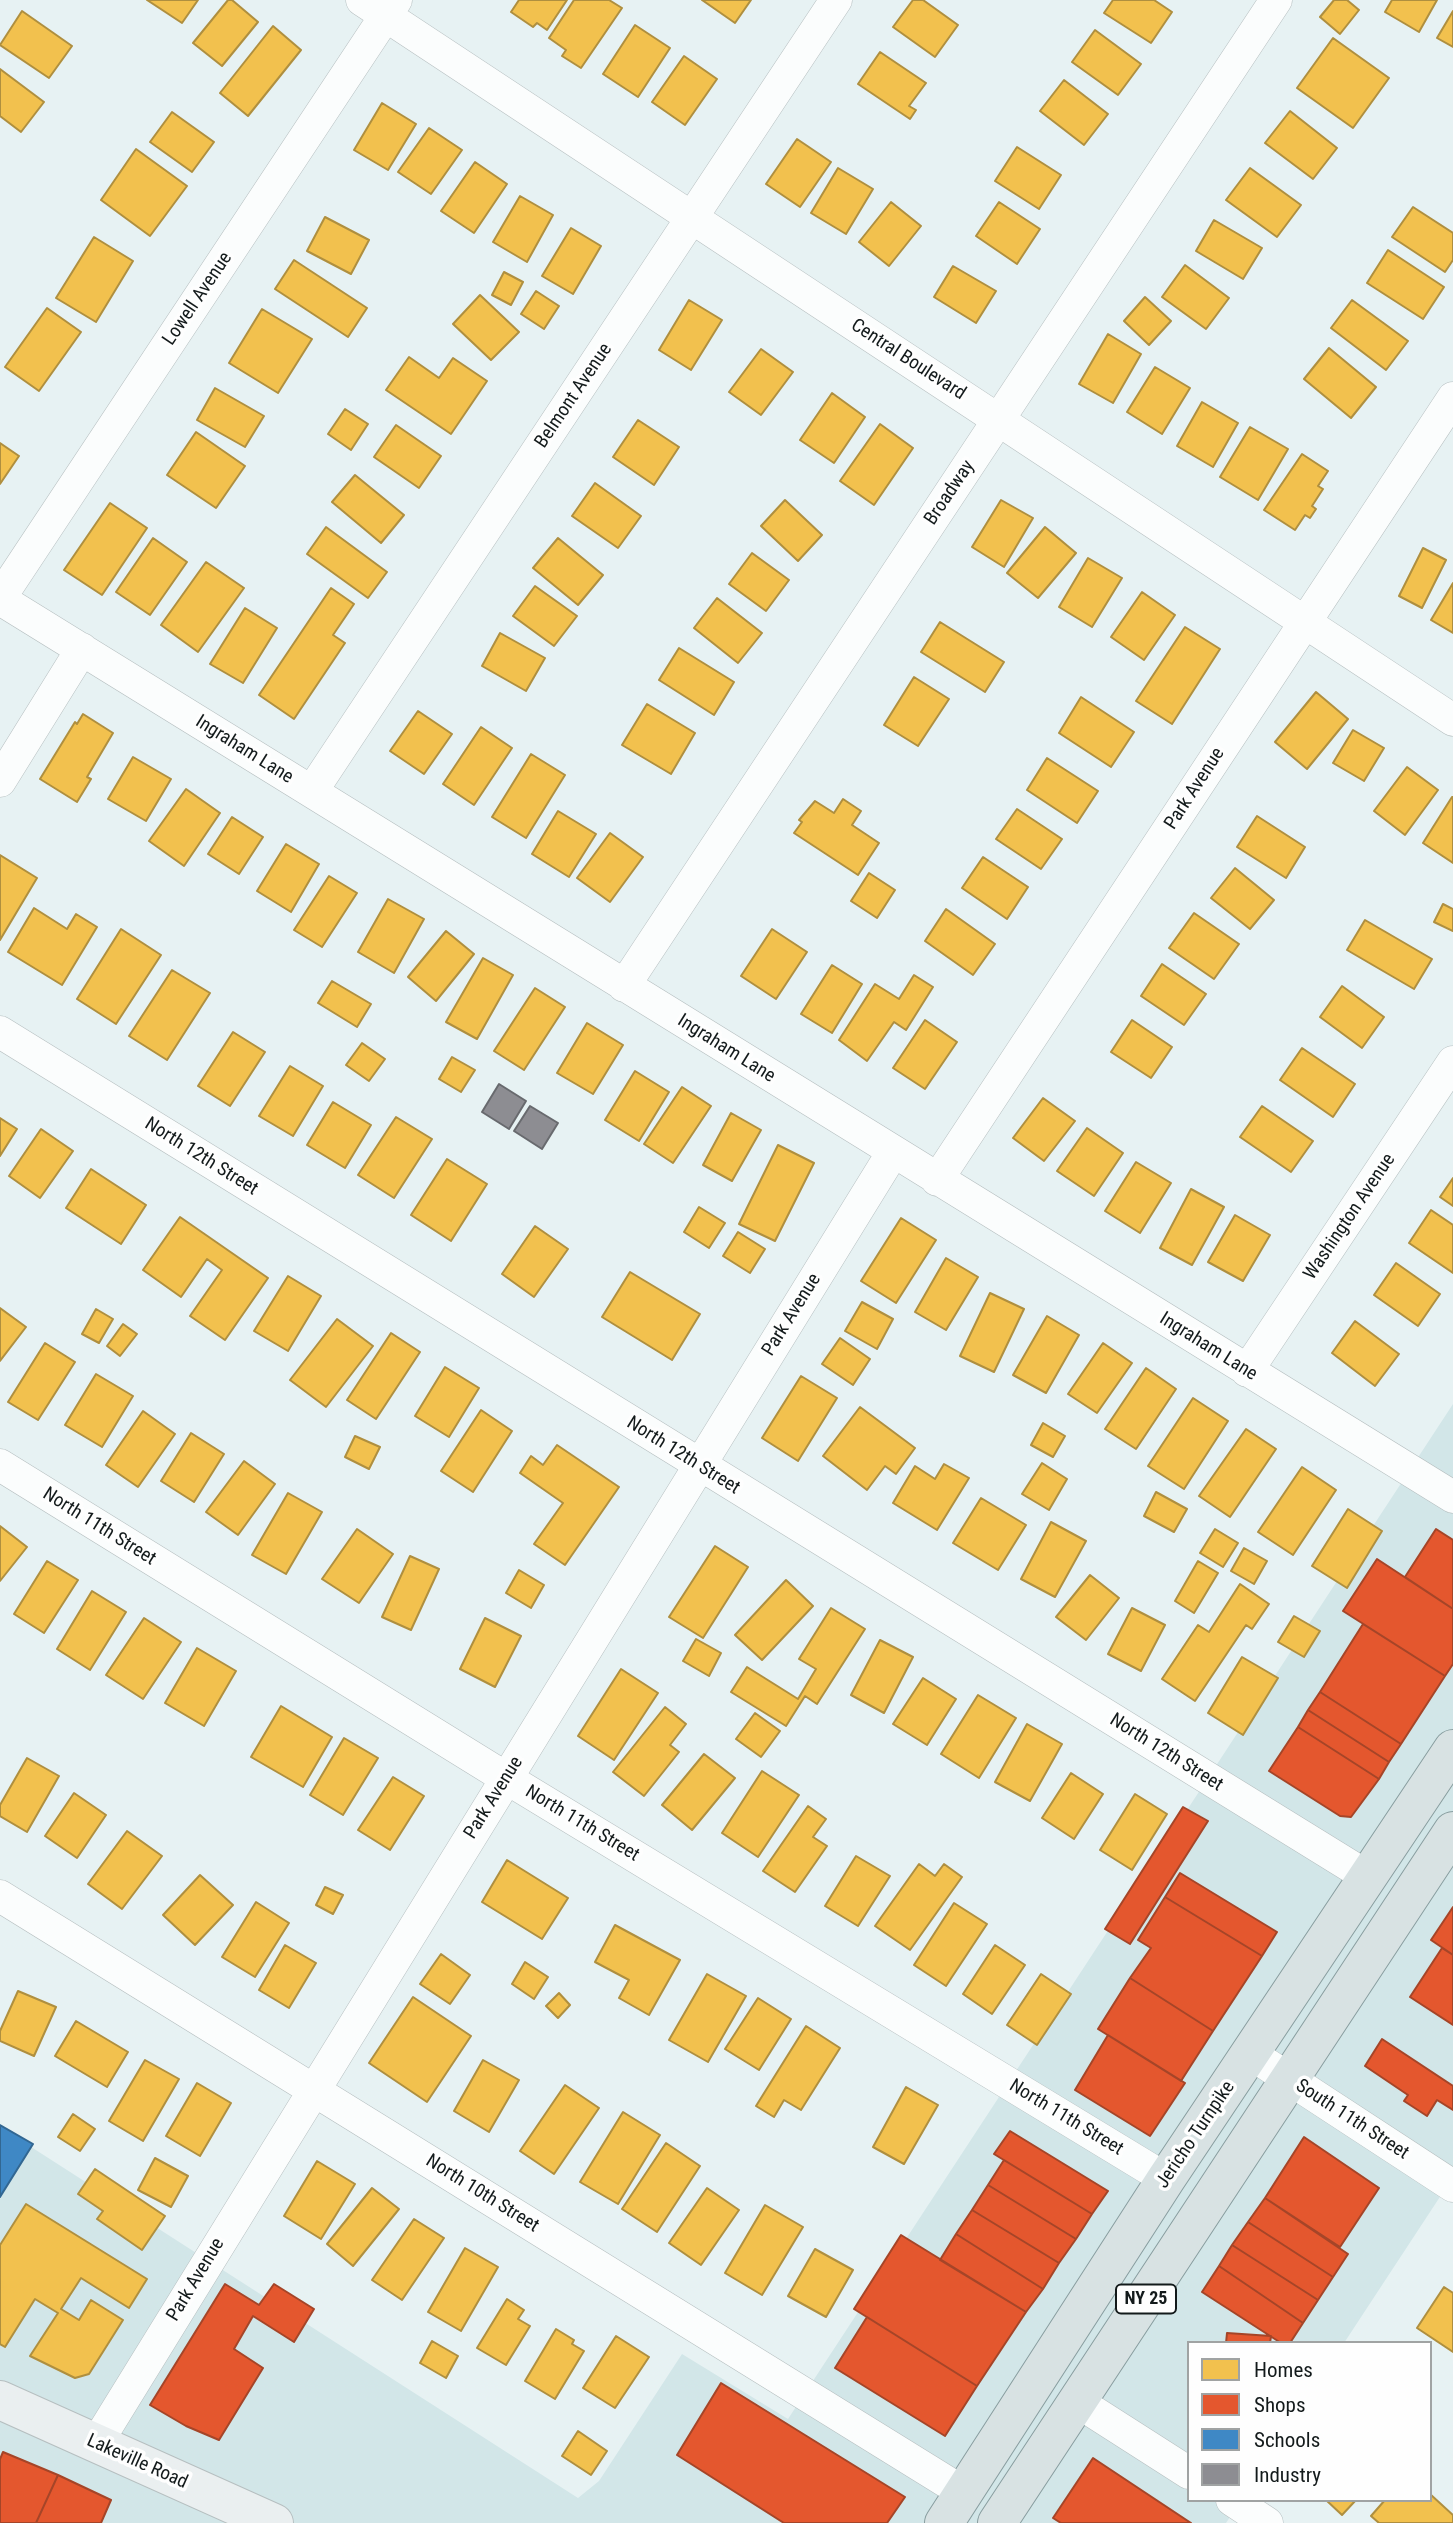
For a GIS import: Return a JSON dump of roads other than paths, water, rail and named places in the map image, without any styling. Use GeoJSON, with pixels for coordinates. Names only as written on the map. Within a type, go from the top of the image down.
{"type":"FeatureCollection","features":[{"type":"Feature","properties":{"kind":"main road","name":"Jericho Turnpike"},"geometry":{"type":"LineString","coordinates":[[953,2507],[1166,2179],[1453,1749]]}},
{"type":"Feature","properties":{"kind":"main road","name":"NY 25"},"geometry":{"type":"LineString","coordinates":[[997,2523],[1291,2081],[1453,1831]]}},
{"type":"Feature","properties":{"kind":"main road"},"geometry":{"type":"LineString","coordinates":[[1345,1996],[1341,1963],[1381,1898],[1368,1877]]}},
{"type":"Feature","properties":{"kind":"main road","name":"Lakeville Road"},"geometry":{"type":"LineString","coordinates":[[0,2400],[274,2523]]}},
{"type":"Feature","properties":{"kind":"street","name":"Belmont Avenue"},"geometry":{"type":"LineString","coordinates":[[312,791],[836,0]]}},
{"type":"Feature","properties":{"kind":"street","name":"Broadway"},"geometry":{"type":"LineString","coordinates":[[624,986],[1276,0]]}},
{"type":"Feature","properties":{"kind":"street","name":"Central Boulevard"},"geometry":{"type":"LineString","coordinates":[[381,5],[692,218],[1453,720]]}},
{"type":"Feature","properties":{"kind":"street","name":"Lowell Avenue"},"geometry":{"type":"LineString","coordinates":[[0,598],[381,5]]}},
{"type":"Feature","properties":{"kind":"street","name":"Park Avenue"},"geometry":{"type":"LineString","coordinates":[[937,1180],[1453,398]]}},
{"type":"Feature","properties":{"kind":"street","name":"Ingraham Lane"},"geometry":{"type":"LineString","coordinates":[[0,598],[1453,1497]]}},
{"type":"Feature","properties":{"kind":"street"},"geometry":{"type":"LineString","coordinates":[[0,781],[82,649]]}},
{"type":"Feature","properties":{"kind":"street","name":"North 12th Street"},"geometry":{"type":"LineString","coordinates":[[0,1032],[1368,1877]]}},
{"type":"Feature","properties":{"kind":"street","name":"Washington Avenue"},"geometry":{"type":"LineString","coordinates":[[1247,1371],[1453,1062]]}},
{"type":"Feature","properties":{"kind":"street","name":"Park Avenue"},"geometry":{"type":"LineString","coordinates":[[96,2444],[892,1152]]}},
{"type":"Feature","properties":{"kind":"street","name":"North 11th Street"},"geometry":{"type":"LineString","coordinates":[[0,1465],[506,1778],[1166,2179]]}},
{"type":"Feature","properties":{"kind":"street","name":"North 10th Street"},"geometry":{"type":"LineString","coordinates":[[0,1896],[313,2089],[953,2507]]}},
{"type":"Feature","properties":{"kind":"street","name":"South 11th Street"},"geometry":{"type":"LineString","coordinates":[[1251,2054],[1453,2186]]}},
{"type":"Feature","properties":{"kind":"street"},"geometry":{"type":"LineString","coordinates":[[1079,2402],[1187,2472]]}},
{"type":"Feature","properties":{"kind":"street"},"geometry":{"type":"LineString","coordinates":[[1235,2502],[1267,2523]]}}]}
